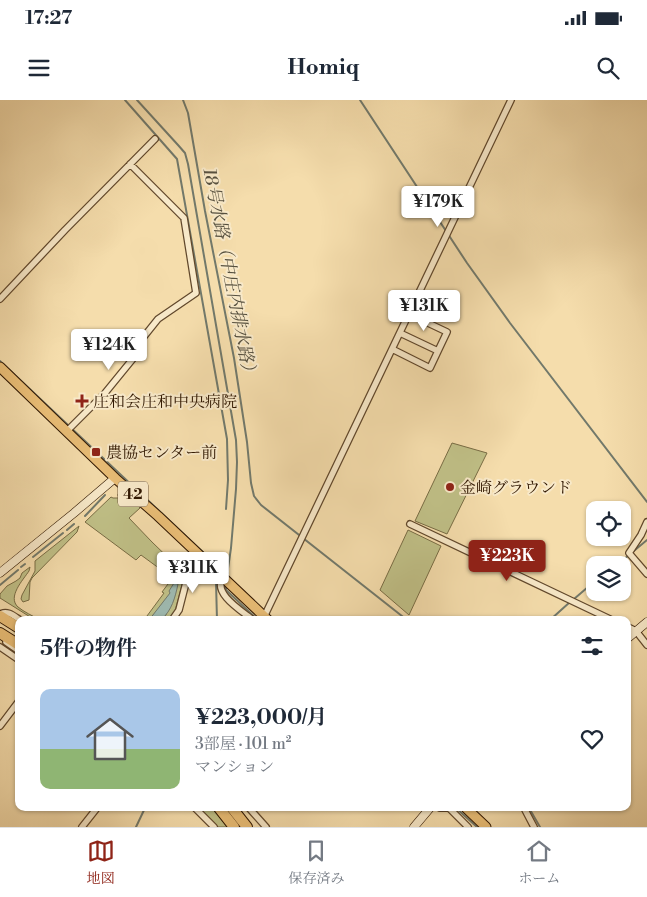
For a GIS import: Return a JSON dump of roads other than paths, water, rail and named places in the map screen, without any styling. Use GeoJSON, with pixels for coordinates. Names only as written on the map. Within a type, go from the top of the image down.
{"type":"FeatureCollection","features":[{"type":"Feature","properties":{"kind":"highway"},"geometry":{"type":"LineString","coordinates":[[1,613],[15,625]]}},
{"type":"Feature","properties":{"kind":"highway"},"geometry":{"type":"LineString","coordinates":[[0,633],[15,642]]}},
{"type":"Feature","properties":{"kind":"highway"},"geometry":{"type":"LineString","coordinates":[[221,811],[234,827]]}},
{"type":"Feature","properties":{"kind":"highway"},"geometry":{"type":"LineString","coordinates":[[234,811],[247,827]]}},
{"type":"Feature","properties":{"kind":"main road","name":"42"},"geometry":{"type":"LineString","coordinates":[[0,367],[115,478],[264,616]]}},
{"type":"Feature","properties":{"kind":"main road"},"geometry":{"type":"LineString","coordinates":[[469,811],[486,827]]}},
{"type":"Feature","properties":{"kind":"street"},"geometry":{"type":"LineString","coordinates":[[267,616],[511,100]]}},
{"type":"Feature","properties":{"kind":"street"},"geometry":{"type":"LineString","coordinates":[[0,298],[155,139]]}},
{"type":"Feature","properties":{"kind":"street"},"geometry":{"type":"LineString","coordinates":[[67,431],[105,393],[136,355],[142,339],[158,319],[196,292],[184,218],[130,164]]}},
{"type":"Feature","properties":{"kind":"street"},"geometry":{"type":"LineString","coordinates":[[392,349],[430,368],[447,332],[409,314]]}},
{"type":"Feature","properties":{"kind":"street"},"geometry":{"type":"LineString","coordinates":[[400,333],[438,351]]}},
{"type":"Feature","properties":{"kind":"street"},"geometry":{"type":"LineString","coordinates":[[0,573],[115,478]]}},
{"type":"Feature","properties":{"kind":"street"},"geometry":{"type":"LineString","coordinates":[[647,522],[629,553],[647,574]]}},
{"type":"Feature","properties":{"kind":"street"},"geometry":{"type":"LineString","coordinates":[[410,524],[604,616]]}},
{"type":"Feature","properties":{"kind":"street"},"geometry":{"type":"LineString","coordinates":[[175,616],[179,610],[189,572],[199,555]]}},
{"type":"Feature","properties":{"kind":"street"},"geometry":{"type":"LineString","coordinates":[[223,578],[220,582],[220,587],[225,596],[248,616]]}},
{"type":"Feature","properties":{"kind":"street"},"geometry":{"type":"LineString","coordinates":[[1,613],[10,613],[15,616]]}},
{"type":"Feature","properties":{"kind":"street"},"geometry":{"type":"LineString","coordinates":[[631,635],[647,622]]}},
{"type":"Feature","properties":{"kind":"street"},"geometry":{"type":"LineString","coordinates":[[631,628],[636,631],[647,644]]}},
{"type":"Feature","properties":{"kind":"street"},"geometry":{"type":"LineString","coordinates":[[0,638],[15,648]]}},
{"type":"Feature","properties":{"kind":"street"},"geometry":{"type":"LineString","coordinates":[[0,647],[15,657]]}},
{"type":"Feature","properties":{"kind":"street"},"geometry":{"type":"LineString","coordinates":[[0,726],[15,706]]}},
{"type":"Feature","properties":{"kind":"street"},"geometry":{"type":"LineString","coordinates":[[82,827],[95,811]]}},
{"type":"Feature","properties":{"kind":"street"},"geometry":{"type":"LineString","coordinates":[[198,811],[214,827]]}},
{"type":"Feature","properties":{"kind":"street"},"geometry":{"type":"LineString","coordinates":[[257,811],[266,827]]}},
{"type":"Feature","properties":{"kind":"street"},"geometry":{"type":"LineString","coordinates":[[414,827],[427,811]]}},
{"type":"Feature","properties":{"kind":"street"},"geometry":{"type":"LineString","coordinates":[[452,811],[468,827]]}},
{"type":"Feature","properties":{"kind":"street"},"geometry":{"type":"LineString","coordinates":[[526,811],[534,827]]}},
{"type":"Feature","properties":{"kind":"water"},"geometry":{"type":"Polygon","coordinates":[[[174,583],[178,584],[168,612],[164,616],[152,616],[170,593],[169,591],[174,583]]]}},
{"type":"Feature","properties":{"kind":"waterway"},"geometry":{"type":"LineString","coordinates":[[125,100],[177,159],[227,439],[228,480],[226,509]]}},
{"type":"Feature","properties":{"kind":"waterway"},"geometry":{"type":"LineString","coordinates":[[137,100],[185,153],[188,164],[236,440],[236,489],[227,575]]}},
{"type":"Feature","properties":{"kind":"waterway","name":"18号水路（中庄内排水路）"},"geometry":{"type":"LineString","coordinates":[[183,100],[188,113],[234,358],[254,496],[261,505],[402,616]]}},
{"type":"Feature","properties":{"kind":"waterway"},"geometry":{"type":"LineString","coordinates":[[360,100],[467,263],[510,323],[647,502]]}},
{"type":"Feature","properties":{"kind":"waterway"},"geometry":{"type":"LineString","coordinates":[[0,361],[224,572],[228,573]]}},
{"type":"Feature","properties":{"kind":"waterway"},"geometry":{"type":"LineString","coordinates":[[85,516],[105,495]]}},
{"type":"Feature","properties":{"kind":"waterway"},"geometry":{"type":"LineString","coordinates":[[67,530],[74,524]]}},
{"type":"Feature","properties":{"kind":"waterway"},"geometry":{"type":"LineString","coordinates":[[33,557],[63,533]]}},
{"type":"Feature","properties":{"kind":"waterway"},"geometry":{"type":"LineString","coordinates":[[628,556],[647,540]]}},
{"type":"Feature","properties":{"kind":"waterway"},"geometry":{"type":"LineString","coordinates":[[21,567],[25,564]]}},
{"type":"Feature","properties":{"kind":"waterway"},"geometry":{"type":"LineString","coordinates":[[0,585],[18,570]]}},
{"type":"Feature","properties":{"kind":"waterway"},"geometry":{"type":"LineString","coordinates":[[216,582],[217,616]]}},
{"type":"Feature","properties":{"kind":"waterway"},"geometry":{"type":"LineString","coordinates":[[226,586],[226,590],[254,616]]}},
{"type":"Feature","properties":{"kind":"waterway"},"geometry":{"type":"LineString","coordinates":[[574,599],[586,589]]}},
{"type":"Feature","properties":{"kind":"waterway"},"geometry":{"type":"LineString","coordinates":[[554,616],[570,602]]}},
{"type":"Feature","properties":{"kind":"waterway"},"geometry":{"type":"LineString","coordinates":[[136,827],[144,811]]}},
{"type":"Feature","properties":{"kind":"waterway"},"geometry":{"type":"LineString","coordinates":[[459,811],[477,827]]}},
{"type":"Feature","properties":{"kind":"waterway","name":"18号水路（中庄内排水路）"},"geometry":{"type":"LineString","coordinates":[[531,811],[540,827]]}},
{"type":"Feature","properties":{"kind":"place","name":"庄和会庄和中央病院"},"geometry":{"type":"Point","coordinates":[82,401]}},
{"type":"Feature","properties":{"kind":"place","name":"農協センター前"},"geometry":{"type":"Point","coordinates":[96,452]}},
{"type":"Feature","properties":{"kind":"place","name":"金崎グラウンド"},"geometry":{"type":"Point","coordinates":[450,487]}}]}
